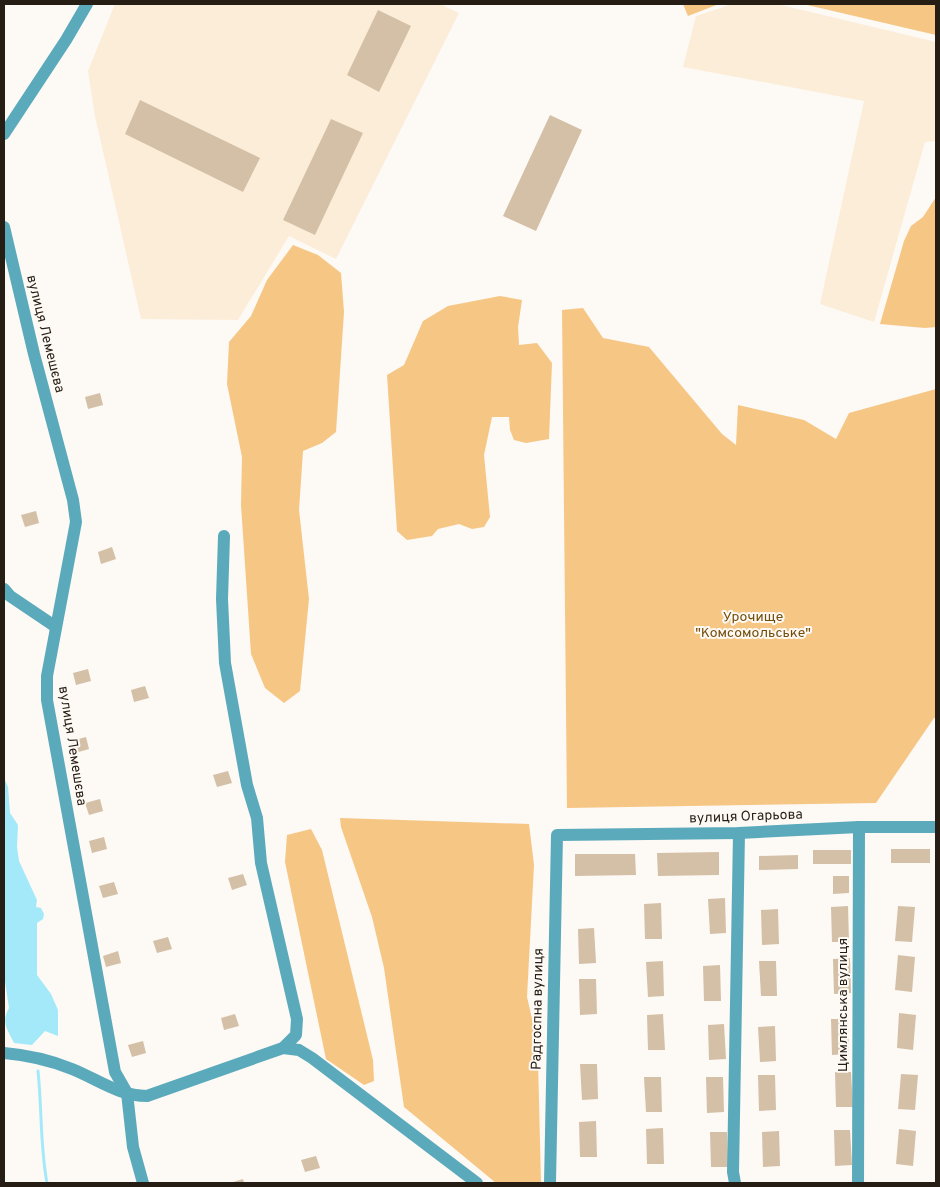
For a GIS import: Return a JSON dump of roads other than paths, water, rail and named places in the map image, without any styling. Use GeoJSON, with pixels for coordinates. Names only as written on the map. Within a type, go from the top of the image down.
{"type":"FeatureCollection","features":[{"type":"Feature","properties":{"kind":"street"},"geometry":{"type":"LineString","coordinates":[[4,134],[66,40],[87,4]]}},
{"type":"Feature","properties":{"kind":"street","name":"вулиця Лемешєва"},"geometry":{"type":"LineString","coordinates":[[4,227],[34,354],[73,500],[76,522],[47,676],[47,700],[115,1072],[127,1093],[133,1147],[143,1183]]}},
{"type":"Feature","properties":{"kind":"street"},"geometry":{"type":"LineString","coordinates":[[4,1053],[19,1054],[54,1063],[72,1069],[116,1091],[136,1096],[148,1096],[283,1048],[296,1035],[297,1019],[261,863],[258,818],[246,786],[225,663],[222,599],[224,536]]}},
{"type":"Feature","properties":{"kind":"street"},"geometry":{"type":"LineString","coordinates":[[4,589],[10,596],[56,626]]}},
{"type":"Feature","properties":{"kind":"street","name":"вулиця Огарьова"},"geometry":{"type":"LineString","coordinates":[[557,835],[739,833],[936,827]]}},
{"type":"Feature","properties":{"kind":"street","name":"Цимлянська вулиця"},"geometry":{"type":"LineString","coordinates":[[858,1183],[859,828]]}},
{"type":"Feature","properties":{"kind":"street"},"geometry":{"type":"LineString","coordinates":[[734,1183],[739,833]]}},
{"type":"Feature","properties":{"kind":"street","name":"Радгоспна вулиця"},"geometry":{"type":"LineString","coordinates":[[550,1183],[557,835]]}},
{"type":"Feature","properties":{"kind":"street"},"geometry":{"type":"LineString","coordinates":[[283,1048],[299,1050],[312,1058],[477,1183]]}},
{"type":"Feature","properties":{"kind":"water"},"geometry":{"type":"Polygon","coordinates":[[[4,778],[8,787],[10,813],[18,825],[17,847],[19,861],[37,900],[36,907],[41,908],[44,914],[43,919],[37,923],[37,975],[51,994],[58,1010],[58,1036],[45,1031],[32,1045],[14,1043],[5,1022],[9,1008],[4,975],[4,778]]]}},
{"type":"Feature","properties":{"kind":"waterway"},"geometry":{"type":"LineString","coordinates":[[38,1071],[43,1155],[47,1183]]}},
{"type":"Feature","properties":{"kind":"park label","name":"Урочище \"Комсомольське\""},"geometry":{"type":"Point","coordinates":[753,626]}}]}
